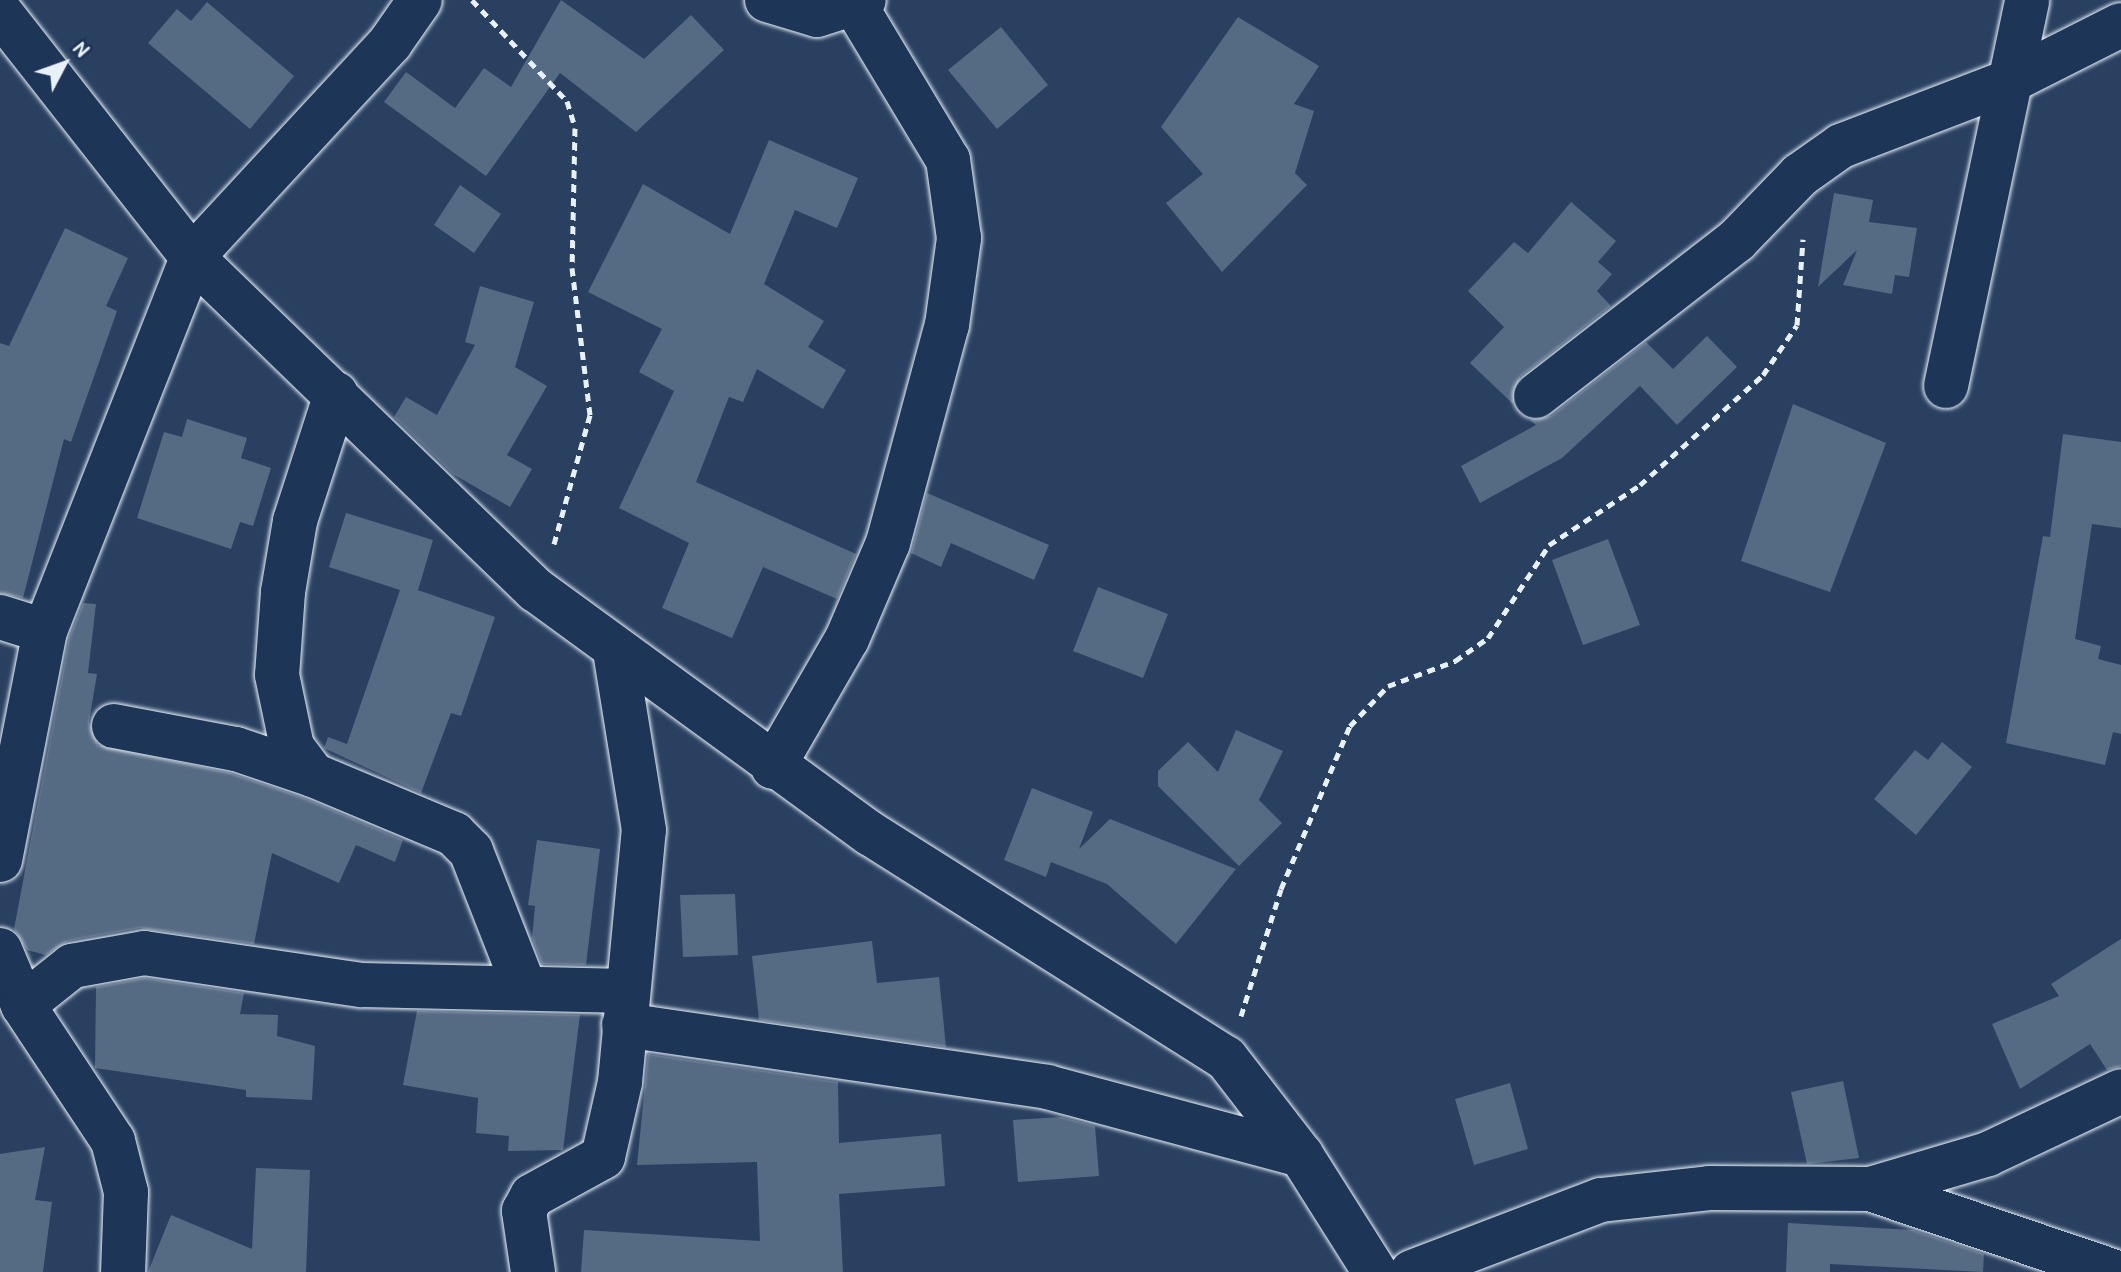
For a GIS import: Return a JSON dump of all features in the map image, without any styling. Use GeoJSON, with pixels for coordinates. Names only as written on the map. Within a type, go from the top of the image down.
{"type":"FeatureCollection","features":[{"type":"Feature","properties":{"kind":"street"},"geometry":{"type":"LineString","coordinates":[[2,832],[45,631],[192,257],[390,43],[420,0]]}},
{"type":"Feature","properties":{"kind":"street"},"geometry":{"type":"LineString","coordinates":[[767,0],[817,15],[860,3],[948,160],[959,238],[947,325],[888,543],[847,639],[773,767]]}},
{"type":"Feature","properties":{"kind":"street"},"geometry":{"type":"LineString","coordinates":[[1946,386],[2027,0]]}},
{"type":"Feature","properties":{"kind":"street"},"geometry":{"type":"LineString","coordinates":[[0,12],[192,257],[536,590],[773,767],[1226,1058],[1301,1155],[1375,1272]]}},
{"type":"Feature","properties":{"kind":"street"},"geometry":{"type":"LineString","coordinates":[[1536,396],[1737,240],[1800,175],[1841,146],[2010,81],[2121,25]]}},
{"type":"Feature","properties":{"kind":"street"},"geometry":{"type":"LineString","coordinates":[[313,775],[292,747],[277,675],[295,521],[336,394]]}},
{"type":"Feature","properties":{"kind":"street"},"geometry":{"type":"LineString","coordinates":[[0,617],[45,631]]}},
{"type":"Feature","properties":{"kind":"street"},"geometry":{"type":"LineString","coordinates":[[533,1272],[524,1211],[532,1196],[603,1157],[613,1134],[644,830],[615,650]]}},
{"type":"Feature","properties":{"kind":"street"},"geometry":{"type":"LineString","coordinates":[[114,726],[236,749],[313,775],[454,834],[471,851],[524,986]]}},
{"type":"Feature","properties":{"kind":"street"},"geometry":{"type":"LineString","coordinates":[[0,950],[23,1005],[113,1141],[126,1192],[123,1272]]}},
{"type":"Feature","properties":{"kind":"street"},"geometry":{"type":"LineString","coordinates":[[23,1005],[72,966],[144,953],[362,985],[524,986],[1047,1087],[1301,1155]]}},
{"type":"Feature","properties":{"kind":"street"},"geometry":{"type":"LineString","coordinates":[[1412,1272],[1601,1200],[1709,1188],[1870,1189],[1988,1154],[2121,1091]]}},
{"type":"Feature","properties":{"kind":"street"},"geometry":{"type":"LineString","coordinates":[[1870,1189],[2115,1272]]}},
{"type":"Feature","properties":{"kind":"path"},"geometry":{"type":"LineString","coordinates":[[472,0],[567,101],[575,128],[572,268],[590,415],[571,502],[536,590]]}},
{"type":"Feature","properties":{"kind":"path"},"geometry":{"type":"LineString","coordinates":[[1226,1058],[1281,889],[1350,726],[1388,686],[1455,661],[1488,638],[1549,545],[1673,458],[1783,348],[1801,301],[1800,175]]}},
{"type":"Feature","properties":{"kind":"building"},"geometry":{"type":"Polygon","coordinates":[[[561,0],[644,59],[691,15],[724,50],[636,132],[560,73],[486,176],[384,102],[406,72],[455,108],[484,68],[511,87],[561,0]]]}},
{"type":"Feature","properties":{"kind":"building"},"geometry":{"type":"Polygon","coordinates":[[[207,2],[294,76],[250,129],[148,43],[177,9],[191,21],[207,2]]]}},
{"type":"Feature","properties":{"kind":"building"},"geometry":{"type":"Polygon","coordinates":[[[1238,17],[1319,66],[1294,104],[1314,111],[1295,173],[1307,185],[1222,272],[1166,203],[1203,174],[1161,127],[1238,17]]]}},
{"type":"Feature","properties":{"kind":"building"},"geometry":{"type":"Polygon","coordinates":[[[1001,27],[1048,85],[997,129],[948,70],[1001,27]]]}},
{"type":"Feature","properties":{"kind":"building"},"geometry":{"type":"Polygon","coordinates":[[[769,140],[858,178],[837,228],[795,210],[764,284],[824,321],[808,347],[846,370],[823,409],[757,369],[743,402],[729,397],[696,482],[856,554],[837,599],[763,567],[732,638],[662,608],[689,543],[619,508],[674,391],[639,372],[662,329],[588,292],[643,184],[730,234],[769,140]]]}},
{"type":"Feature","properties":{"kind":"building"},"geometry":{"type":"Polygon","coordinates":[[[460,185],[501,214],[474,253],[434,225],[460,185]]]}},
{"type":"Feature","properties":{"kind":"building"},"geometry":{"type":"Polygon","coordinates":[[[1834,193],[1873,200],[1869,222],[1917,228],[1909,277],[1895,275],[1892,294],[1843,285],[1857,250],[1818,287],[1834,193]]]}},
{"type":"Feature","properties":{"kind":"building"},"geometry":{"type":"Polygon","coordinates":[[[1571,202],[1616,241],[1598,262],[1612,274],[1597,291],[1611,306],[1520,377],[1513,404],[1470,363],[1504,327],[1468,291],[1514,242],[1528,253],[1571,202]]]}},
{"type":"Feature","properties":{"kind":"building"},"geometry":{"type":"Polygon","coordinates":[[[65,228],[128,258],[106,306],[117,311],[71,442],[64,439],[23,598],[0,593],[0,343],[9,346],[65,228]]]}},
{"type":"Feature","properties":{"kind":"building"},"geometry":{"type":"Polygon","coordinates":[[[480,286],[534,302],[515,367],[547,386],[507,455],[532,469],[510,507],[453,474],[394,417],[406,397],[437,415],[475,345],[465,342],[480,286]]]}},
{"type":"Feature","properties":{"kind":"building"},"geometry":{"type":"Polygon","coordinates":[[[1707,336],[1737,367],[1677,425],[1640,386],[1562,458],[1480,503],[1461,466],[1536,425],[1530,420],[1551,416],[1646,342],[1673,369],[1707,336]]]}},
{"type":"Feature","properties":{"kind":"building"},"geometry":{"type":"Polygon","coordinates":[[[1793,404],[1886,443],[1830,592],[1741,561],[1793,404]]]}},
{"type":"Feature","properties":{"kind":"building"},"geometry":{"type":"Polygon","coordinates":[[[187,419],[247,438],[241,458],[271,468],[253,526],[240,522],[231,549],[137,518],[164,432],[182,437],[187,419]]]}},
{"type":"Feature","properties":{"kind":"building"},"geometry":{"type":"Polygon","coordinates":[[[2063,434],[2121,442],[2121,528],[2092,524],[2075,639],[2101,646],[2098,659],[2121,665],[2121,734],[2113,732],[2105,765],[2006,743],[2043,536],[2050,537],[2063,434]]]}},
{"type":"Feature","properties":{"kind":"building"},"geometry":{"type":"Polygon","coordinates":[[[927,493],[1049,545],[1034,580],[951,543],[941,567],[911,553],[927,493]]]}},
{"type":"Feature","properties":{"kind":"building"},"geometry":{"type":"Polygon","coordinates":[[[346,513],[433,540],[418,590],[495,617],[461,716],[451,713],[421,793],[324,748],[328,737],[347,744],[400,590],[329,567],[346,513]]]}},
{"type":"Feature","properties":{"kind":"building"},"geometry":{"type":"Polygon","coordinates":[[[1608,539],[1640,625],[1583,645],[1552,560],[1608,539]]]}},
{"type":"Feature","properties":{"kind":"building"},"geometry":{"type":"Polygon","coordinates":[[[1098,587],[1168,614],[1143,678],[1073,651],[1098,587]]]}},
{"type":"Feature","properties":{"kind":"building"},"geometry":{"type":"Polygon","coordinates":[[[83,603],[96,604],[88,673],[97,674],[89,722],[98,745],[230,773],[304,798],[403,840],[395,862],[356,845],[339,883],[272,853],[254,944],[140,928],[68,941],[46,955],[27,950],[14,929],[69,638],[83,603]]]}},
{"type":"Feature","properties":{"kind":"building"},"geometry":{"type":"Polygon","coordinates":[[[1236,730],[1283,751],[1259,800],[1282,823],[1239,866],[1158,786],[1158,771],[1188,742],[1218,772],[1236,730]]]}},
{"type":"Feature","properties":{"kind":"building"},"geometry":{"type":"Polygon","coordinates":[[[1942,742],[1972,767],[1916,835],[1874,799],[1915,750],[1928,760],[1942,742]]]}},
{"type":"Feature","properties":{"kind":"building"},"geometry":{"type":"Polygon","coordinates":[[[1032,788],[1093,812],[1079,849],[1110,819],[1236,869],[1176,944],[1107,884],[1051,862],[1046,877],[1004,860],[1032,788]]]}},
{"type":"Feature","properties":{"kind":"building"},"geometry":{"type":"Polygon","coordinates":[[[537,840],[600,849],[586,965],[542,964],[532,938],[535,906],[528,905],[537,840]]]}},
{"type":"Feature","properties":{"kind":"building"},"geometry":{"type":"Polygon","coordinates":[[[735,894],[738,955],[683,957],[680,895],[735,894]]]}},
{"type":"Feature","properties":{"kind":"building"},"geometry":{"type":"Polygon","coordinates":[[[2121,939],[2121,1066],[2107,1070],[2090,1044],[2020,1089],[1992,1024],[2059,996],[2051,984],[2121,939]]]}},
{"type":"Feature","properties":{"kind":"building"},"geometry":{"type":"Polygon","coordinates":[[[872,941],[877,983],[939,977],[946,1047],[759,1020],[752,956],[872,941]]]}},
{"type":"Feature","properties":{"kind":"building"},"geometry":{"type":"Polygon","coordinates":[[[144,978],[244,993],[240,1014],[278,1015],[277,1036],[315,1046],[312,1100],[246,1097],[246,1090],[95,1068],[96,987],[144,978]]]}},
{"type":"Feature","properties":{"kind":"building"},"geometry":{"type":"Polygon","coordinates":[[[417,1011],[580,1015],[563,1150],[508,1151],[509,1136],[476,1133],[478,1098],[403,1085],[417,1011]]]}},
{"type":"Feature","properties":{"kind":"building"},"geometry":{"type":"Polygon","coordinates":[[[648,1054],[838,1082],[839,1143],[941,1134],[945,1186],[839,1194],[843,1272],[581,1272],[584,1230],[760,1241],[757,1162],[637,1165],[648,1054]]]}},
{"type":"Feature","properties":{"kind":"building"},"geometry":{"type":"Polygon","coordinates":[[[1843,1081],[1859,1158],[1807,1164],[1791,1092],[1843,1081]]]}},
{"type":"Feature","properties":{"kind":"building"},"geometry":{"type":"Polygon","coordinates":[[[1510,1083],[1528,1149],[1474,1165],[1455,1099],[1510,1083]]]}},
{"type":"Feature","properties":{"kind":"building"},"geometry":{"type":"Polygon","coordinates":[[[1061,1117],[1095,1126],[1099,1176],[1018,1182],[1013,1120],[1061,1117]]]}},
{"type":"Feature","properties":{"kind":"building"},"geometry":{"type":"Polygon","coordinates":[[[45,1147],[35,1200],[52,1202],[43,1272],[0,1272],[0,1154],[45,1147]]]}},
{"type":"Feature","properties":{"kind":"building"},"geometry":{"type":"Polygon","coordinates":[[[256,1168],[310,1170],[306,1272],[148,1272],[171,1215],[252,1249],[256,1168]]]}},
{"type":"Feature","properties":{"kind":"building"},"geometry":{"type":"Polygon","coordinates":[[[1788,1223],[1913,1230],[1984,1254],[1983,1272],[1830,1264],[1830,1272],[1786,1272],[1788,1223]]]}}]}
